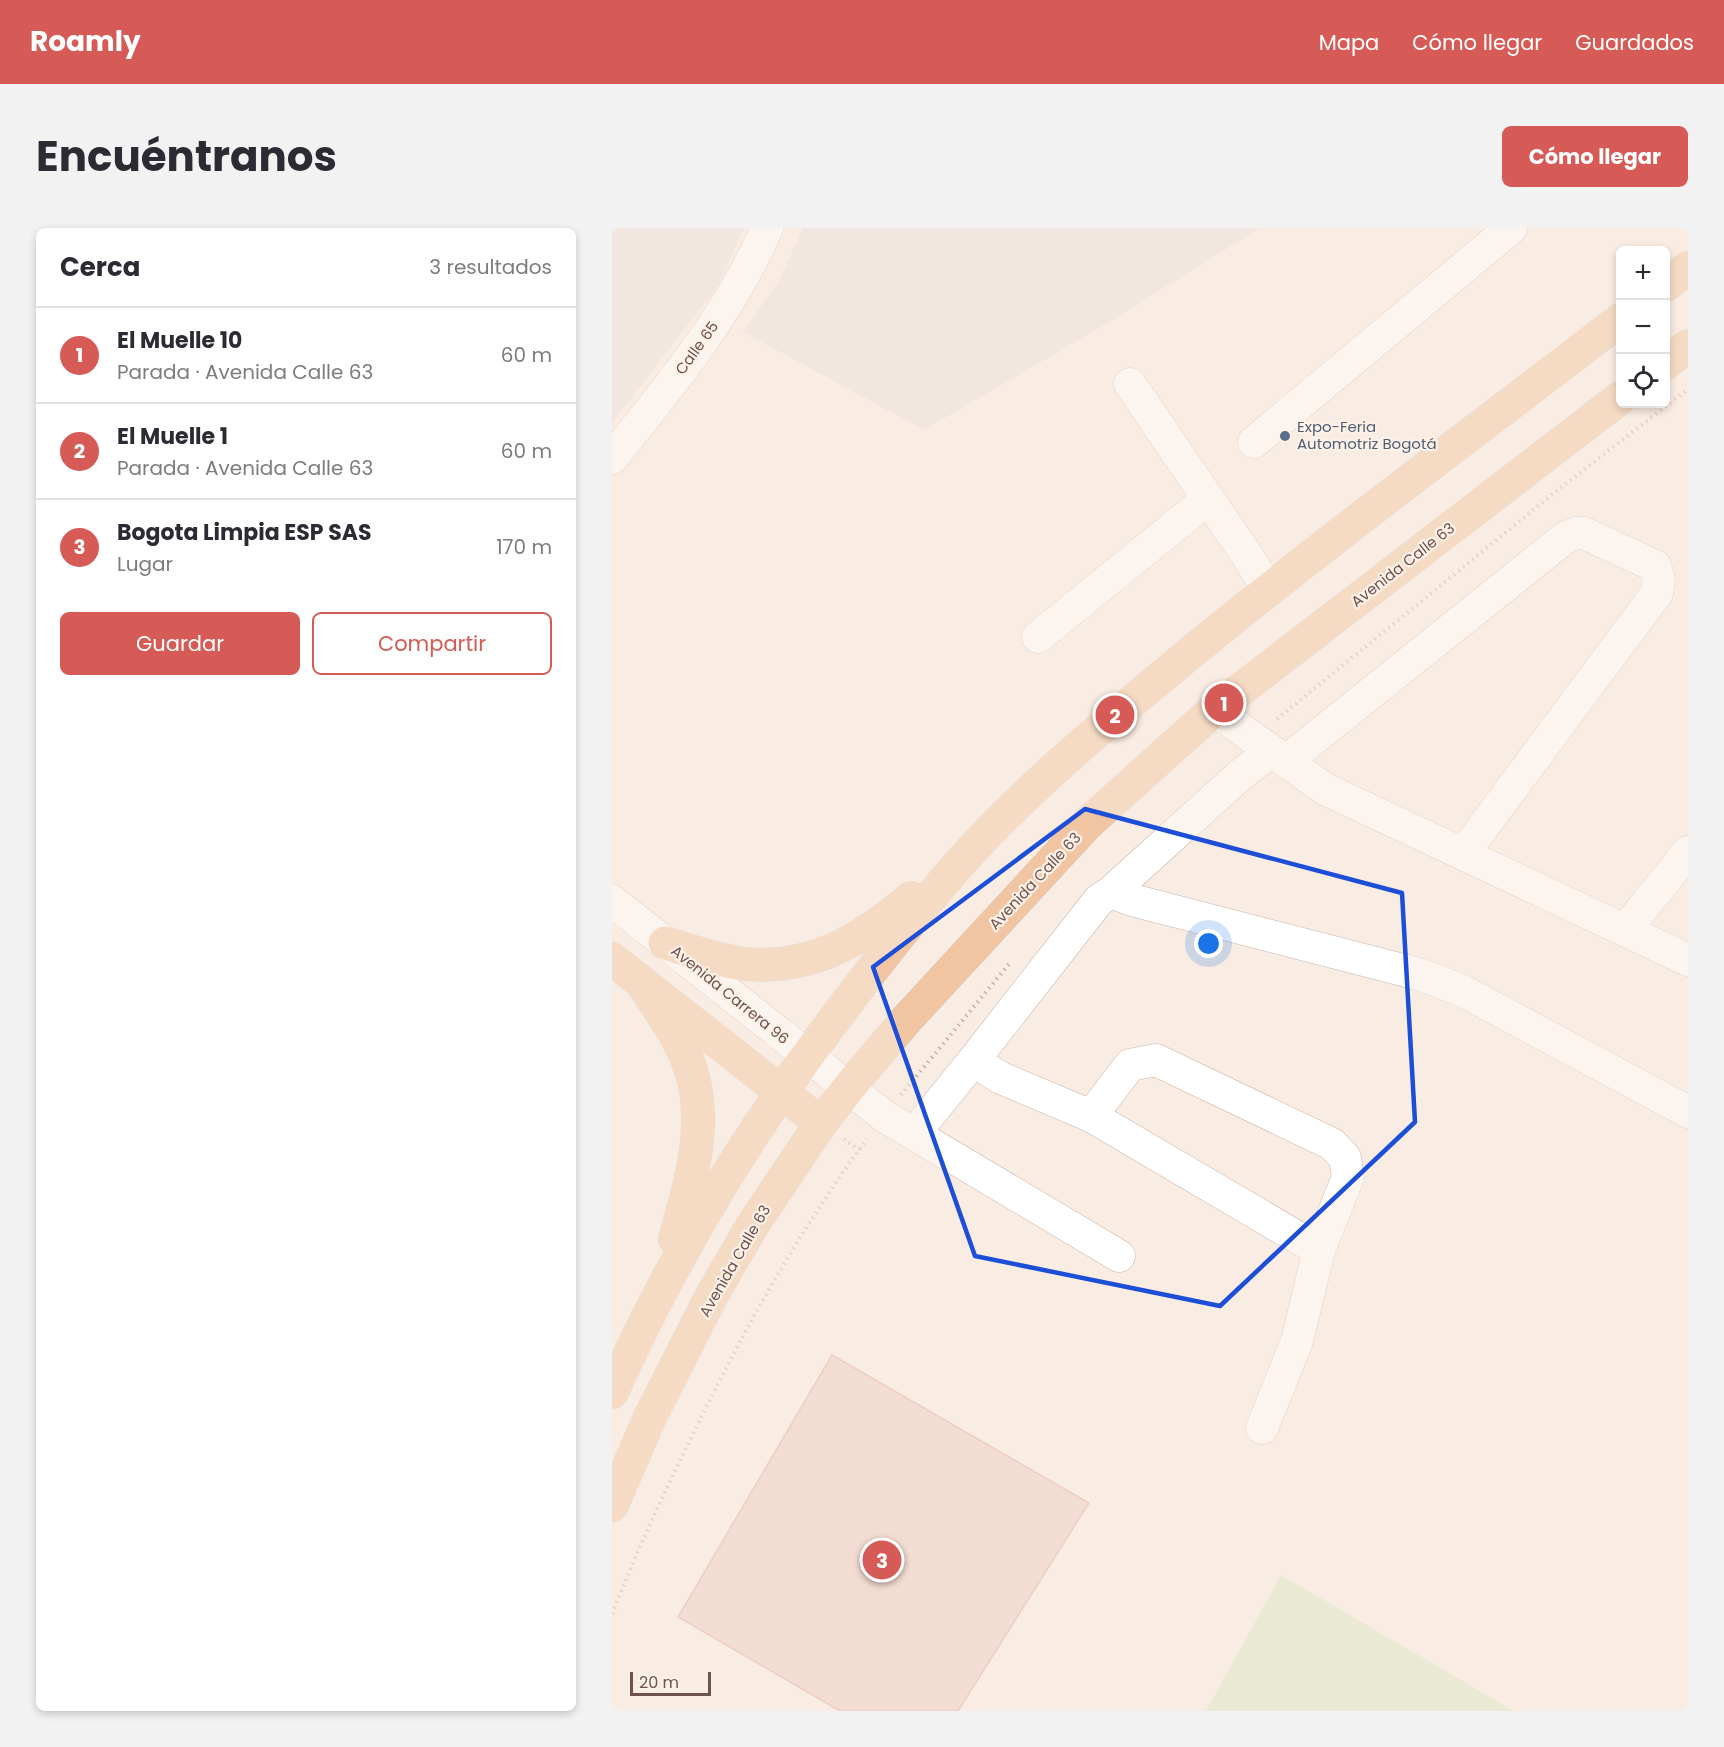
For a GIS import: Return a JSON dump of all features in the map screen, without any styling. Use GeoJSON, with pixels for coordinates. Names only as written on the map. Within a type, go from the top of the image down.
{"type":"FeatureCollection","features":[{"type":"Feature","properties":{"kind":"main road"},"geometry":{"type":"LineString","coordinates":[[1670,281],[1688,268]]}},
{"type":"Feature","properties":{"kind":"main road"},"geometry":{"type":"LineString","coordinates":[[665,943],[744,964],[774,965],[805,961],[830,953],[877,926],[982,840],[1115,715],[1268,589],[1616,323]]}},
{"type":"Feature","properties":{"kind":"main road"},"geometry":{"type":"LineString","coordinates":[[1670,359],[1688,346]]}},
{"type":"Feature","properties":{"kind":"main road","name":"Avenida Calle 63"},"geometry":{"type":"LineString","coordinates":[[612,1506],[650,1417],[712,1295],[753,1226],[821,1123],[907,1019],[1088,824],[1214,710],[1616,401]]}},
{"type":"Feature","properties":{"kind":"main road"},"geometry":{"type":"LineString","coordinates":[[612,1392],[620,1355],[723,1180],[780,1092],[898,935],[982,840]]}},
{"type":"Feature","properties":{"kind":"main road"},"geometry":{"type":"LineString","coordinates":[[612,959],[821,1123]]}},
{"type":"Feature","properties":{"kind":"main road"},"geometry":{"type":"LineString","coordinates":[[642,983],[672,1028],[684,1052],[699,1105],[696,1156],[663,1284]]}},
{"type":"Feature","properties":{"kind":"street","name":"Calle 65"},"geometry":{"type":"LineString","coordinates":[[612,459],[700,344],[729,302],[752,264],[767,228]]}},
{"type":"Feature","properties":{"kind":"street"},"geometry":{"type":"LineString","coordinates":[[1254,442],[1512,228]]}},
{"type":"Feature","properties":{"kind":"street"},"geometry":{"type":"LineString","coordinates":[[1130,384],[1268,589]]}},
{"type":"Feature","properties":{"kind":"street"},"geometry":{"type":"LineString","coordinates":[[1038,637],[1208,499]]}},
{"type":"Feature","properties":{"kind":"street"},"geometry":{"type":"LineString","coordinates":[[914,1134],[1100,900],[1238,777],[1278,756],[1566,537],[1584,533],[1655,567],[1659,579],[1657,593],[1463,854]]}},
{"type":"Feature","properties":{"kind":"street"},"geometry":{"type":"LineString","coordinates":[[1214,710],[1325,789],[1688,960]]}},
{"type":"Feature","properties":{"kind":"street"},"geometry":{"type":"LineString","coordinates":[[1625,930],[1688,852]]}},
{"type":"Feature","properties":{"kind":"street"},"geometry":{"type":"LineString","coordinates":[[1111,891],[1132,900],[1422,975],[1463,991],[1688,1112]]}},
{"type":"Feature","properties":{"kind":"street","name":"Avenida Carrera 96"},"geometry":{"type":"LineString","coordinates":[[612,901],[884,1116],[1119,1256]]}},
{"type":"Feature","properties":{"kind":"street"},"geometry":{"type":"LineString","coordinates":[[1091,1116],[1130,1065],[1156,1060],[1332,1144],[1345,1158],[1348,1177],[1319,1250],[1297,1341],[1262,1428]]}},
{"type":"Feature","properties":{"kind":"street"},"geometry":{"type":"LineString","coordinates":[[974,1061],[1001,1078],[1091,1116],[1319,1250]]}},
{"type":"Feature","properties":{"kind":"highlighted area"},"geometry":{"type":"Polygon","coordinates":[[[1085,809],[1402,893],[1415,1122],[1220,1306],[975,1256],[873,967],[1085,809]]]}},
{"type":"Feature","properties":{"kind":"shaded area"},"geometry":{"type":"Polygon","coordinates":[[[612,228],[744,228],[719,284],[612,423],[612,228]]]}},
{"type":"Feature","properties":{"kind":"shaded area"},"geometry":{"type":"Polygon","coordinates":[[[803,228],[1260,228],[1106,324],[924,430],[743,332],[779,281],[803,228]]]}},
{"type":"Feature","properties":{"kind":"green space"},"geometry":{"type":"Polygon","coordinates":[[[1281,1575],[1514,1711],[1206,1711],[1281,1575]]]}},
{"type":"Feature","properties":{"kind":"building"},"geometry":{"type":"Polygon","coordinates":[[[832,1355],[1089,1503],[958,1711],[840,1711],[678,1617],[832,1355]]]}},
{"type":"Feature","properties":{"kind":"place","name":"Expo-Feria Automotriz Bogotá"},"geometry":{"type":"Point","coordinates":[1285,436]}},
{"type":"Feature","properties":{"kind":"place","name":"El Muelle 10"},"geometry":{"type":"Point","coordinates":[1224,703]}},
{"type":"Feature","properties":{"kind":"place","name":"El Muelle 1"},"geometry":{"type":"Point","coordinates":[1115,715]}},
{"type":"Feature","properties":{"kind":"place","name":"Bogota Limpia ESP SAS"},"geometry":{"type":"Point","coordinates":[882,1560]}}]}
